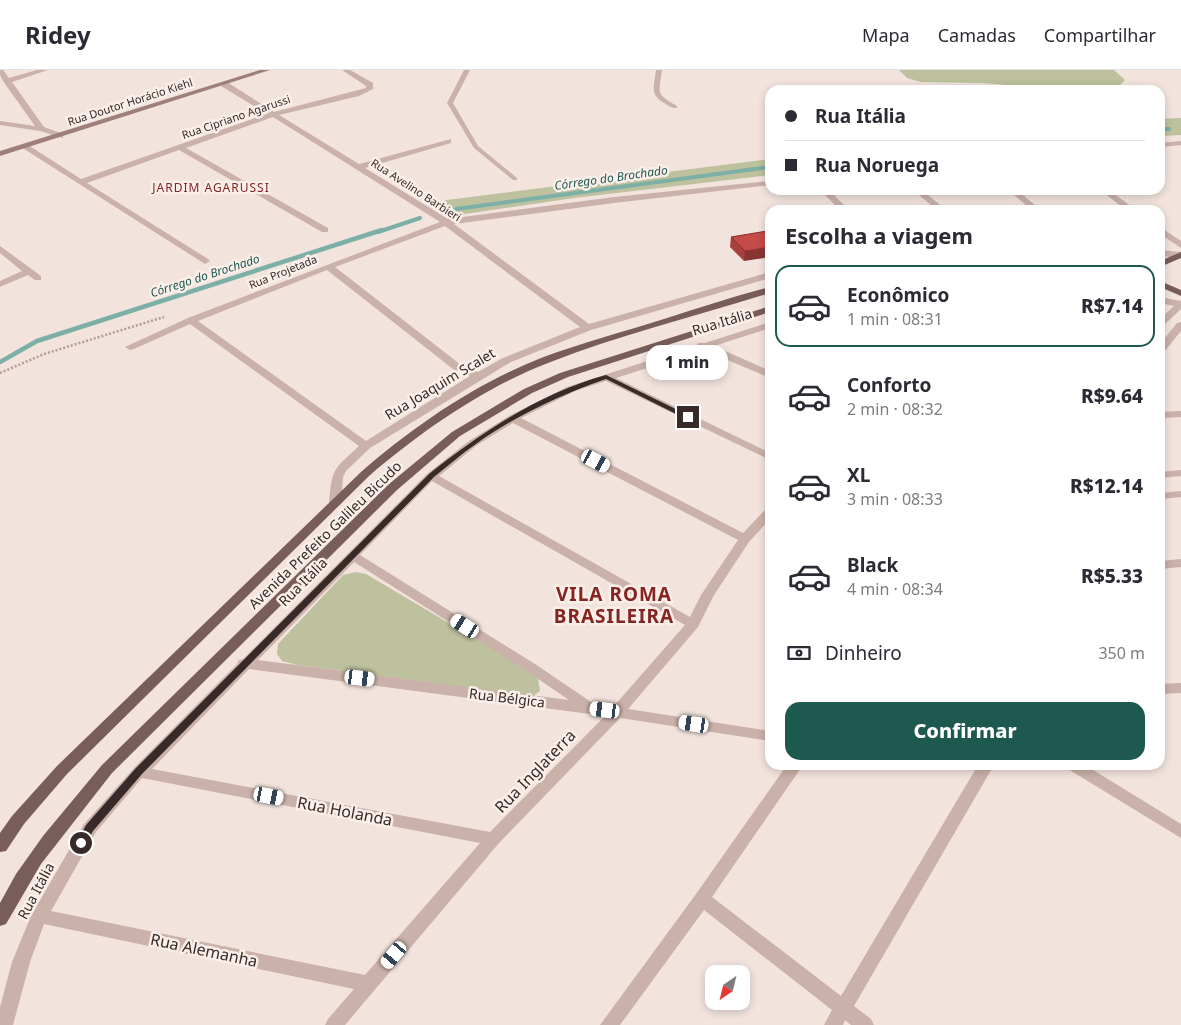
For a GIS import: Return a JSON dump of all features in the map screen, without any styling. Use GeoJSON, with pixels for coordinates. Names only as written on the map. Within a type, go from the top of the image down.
{"type":"FeatureCollection","features":[{"type":"Feature","properties":{"kind":"main road"},"geometry":{"type":"LineString","coordinates":[[1165,258],[1181,255]]}},
{"type":"Feature","properties":{"kind":"main road"},"geometry":{"type":"LineString","coordinates":[[1165,286],[1177,292]]}},
{"type":"Feature","properties":{"kind":"main road","name":"Avenida Prefeito Galileu Bicudo"},"geometry":{"type":"LineString","coordinates":[[0,846],[18,820],[62,770],[383,458],[416,432],[448,410],[543,361],[765,292]]}},
{"type":"Feature","properties":{"kind":"main road","name":"Avenida Prefeito Galileu Bicudo"},"geometry":{"type":"LineString","coordinates":[[0,919],[36,860],[66,818],[107,769],[393,487],[449,440],[495,409],[564,375],[765,311]]}},
{"type":"Feature","properties":{"kind":"street"},"geometry":{"type":"LineString","coordinates":[[0,70],[40,129]]}},
{"type":"Feature","properties":{"kind":"street"},"geometry":{"type":"LineString","coordinates":[[8,81],[45,70]]}},
{"type":"Feature","properties":{"kind":"street","name":"Rua Doutor Horácio Kiehl"},"geometry":{"type":"LineString","coordinates":[[0,154],[267,70]]}},
{"type":"Feature","properties":{"kind":"street","name":"Rua Cipriano Agarussi"},"geometry":{"type":"LineString","coordinates":[[81,182],[275,114],[356,94],[368,89],[370,85],[366,81],[345,70]]}},
{"type":"Feature","properties":{"kind":"street","name":"Rua Avelino Barbieri"},"geometry":{"type":"LineString","coordinates":[[224,84],[447,222],[587,328]]}},
{"type":"Feature","properties":{"kind":"street"},"geometry":{"type":"LineString","coordinates":[[0,123],[40,129],[60,136]]}},
{"type":"Feature","properties":{"kind":"street"},"geometry":{"type":"LineString","coordinates":[[358,167],[448,141]]}},
{"type":"Feature","properties":{"kind":"street"},"geometry":{"type":"LineString","coordinates":[[1165,144],[1181,143]]}},
{"type":"Feature","properties":{"kind":"street"},"geometry":{"type":"LineString","coordinates":[[25,147],[205,261]]}},
{"type":"Feature","properties":{"kind":"street"},"geometry":{"type":"LineString","coordinates":[[181,148],[325,230]]}},
{"type":"Feature","properties":{"kind":"street","name":"Rua Projetada"},"geometry":{"type":"LineString","coordinates":[[130,347],[191,320],[447,222],[614,200],[765,184]]}},
{"type":"Feature","properties":{"kind":"street"},"geometry":{"type":"LineString","coordinates":[[829,195],[840,205]]}},
{"type":"Feature","properties":{"kind":"street"},"geometry":{"type":"LineString","coordinates":[[923,195],[936,205]]}},
{"type":"Feature","properties":{"kind":"street"},"geometry":{"type":"LineString","coordinates":[[1018,195],[1031,205]]}},
{"type":"Feature","properties":{"kind":"street"},"geometry":{"type":"LineString","coordinates":[[1111,195],[1125,205]]}},
{"type":"Feature","properties":{"kind":"street"},"geometry":{"type":"LineString","coordinates":[[1165,234],[1181,245]]}},
{"type":"Feature","properties":{"kind":"street"},"geometry":{"type":"LineString","coordinates":[[0,249],[38,278]]}},
{"type":"Feature","properties":{"kind":"street"},"geometry":{"type":"LineString","coordinates":[[328,266],[457,367],[478,376]]}},
{"type":"Feature","properties":{"kind":"street"},"geometry":{"type":"LineString","coordinates":[[0,284],[29,271]]}},
{"type":"Feature","properties":{"kind":"street","name":"Rua Joaquim Scalet"},"geometry":{"type":"LineString","coordinates":[[335,504],[337,477],[341,469],[366,446],[507,360],[587,328],[765,276]]}},
{"type":"Feature","properties":{"kind":"street"},"geometry":{"type":"LineString","coordinates":[[1165,301],[1181,304]]}},
{"type":"Feature","properties":{"kind":"street"},"geometry":{"type":"LineString","coordinates":[[1165,319],[1181,304]]}},
{"type":"Feature","properties":{"kind":"street"},"geometry":{"type":"LineString","coordinates":[[191,320],[366,446]]}},
{"type":"Feature","properties":{"kind":"street"},"geometry":{"type":"LineString","coordinates":[[1165,344],[1181,325]]}},
{"type":"Feature","properties":{"kind":"street","name":"Rua Itália"},"geometry":{"type":"LineString","coordinates":[[4,1025],[21,962],[39,916],[90,828],[139,772],[244,663],[431,476],[473,442],[513,418],[571,389],[702,345],[765,326]]}},
{"type":"Feature","properties":{"kind":"street"},"geometry":{"type":"LineString","coordinates":[[702,345],[765,373]]}},
{"type":"Feature","properties":{"kind":"street"},"geometry":{"type":"LineString","coordinates":[[606,377],[765,456]]}},
{"type":"Feature","properties":{"kind":"street"},"geometry":{"type":"LineString","coordinates":[[1165,415],[1181,414]]}},
{"type":"Feature","properties":{"kind":"street"},"geometry":{"type":"LineString","coordinates":[[513,418],[744,539]]}},
{"type":"Feature","properties":{"kind":"street"},"geometry":{"type":"LineString","coordinates":[[431,476],[693,624]]}},
{"type":"Feature","properties":{"kind":"street","name":"Rua Inglaterra"},"geometry":{"type":"LineString","coordinates":[[334,1025],[493,839],[617,712],[693,624],[708,595],[744,539],[765,517]]}},
{"type":"Feature","properties":{"kind":"street"},"geometry":{"type":"LineString","coordinates":[[353,556],[530,667],[592,709]]}},
{"type":"Feature","properties":{"kind":"street"},"geometry":{"type":"LineString","coordinates":[[1165,564],[1181,563]]}},
{"type":"Feature","properties":{"kind":"street","name":"Rua Bélgica"},"geometry":{"type":"LineString","coordinates":[[244,663],[617,712],[765,735]]}},
{"type":"Feature","properties":{"kind":"street"},"geometry":{"type":"LineString","coordinates":[[1165,689],[1181,688]]}},
{"type":"Feature","properties":{"kind":"street"},"geometry":{"type":"LineString","coordinates":[[608,1025],[702,899],[791,770]]}},
{"type":"Feature","properties":{"kind":"street"},"geometry":{"type":"LineString","coordinates":[[833,1025],[983,770]]}},
{"type":"Feature","properties":{"kind":"street"},"geometry":{"type":"LineString","coordinates":[[1081,770],[1181,832]]}},
{"type":"Feature","properties":{"kind":"street","name":"Rua Holanda"},"geometry":{"type":"LineString","coordinates":[[139,772],[493,839]]}},
{"type":"Feature","properties":{"kind":"street"},"geometry":{"type":"LineString","coordinates":[[702,899],[865,1025]]}},
{"type":"Feature","properties":{"kind":"street","name":"Rua Alemanha"},"geometry":{"type":"LineString","coordinates":[[39,916],[369,984]]}},
{"type":"Feature","properties":{"kind":"lane"},"geometry":{"type":"LineString","coordinates":[[467,70],[450,103],[476,147],[515,179]]}},
{"type":"Feature","properties":{"kind":"lane"},"geometry":{"type":"LineString","coordinates":[[659,70],[656,93],[659,98],[675,107]]}},
{"type":"Feature","properties":{"kind":"lane"},"geometry":{"type":"LineString","coordinates":[[1165,475],[1181,473]]}},
{"type":"Feature","properties":{"kind":"lane"},"geometry":{"type":"LineString","coordinates":[[1165,496],[1181,494]]}},
{"type":"Feature","properties":{"kind":"green space"},"geometry":{"type":"Polygon","coordinates":[[[899,70],[1114,70],[1125,80],[1120,85],[1006,85],[921,82],[907,78],[899,70]]]}},
{"type":"Feature","properties":{"kind":"green space"},"geometry":{"type":"Polygon","coordinates":[[[1181,118],[1181,135],[1165,136],[1165,119],[1181,118]]]}},
{"type":"Feature","properties":{"kind":"green space"},"geometry":{"type":"Polygon","coordinates":[[[765,160],[765,176],[574,198],[451,216],[431,202],[765,160]]]}},
{"type":"Feature","properties":{"kind":"green space"},"geometry":{"type":"Polygon","coordinates":[[[356,572],[366,574],[525,668],[538,679],[540,691],[533,696],[297,665],[282,661],[277,654],[278,644],[343,575],[356,572]]]}},
{"type":"Feature","properties":{"kind":"building"},"geometry":{"type":"Polygon","coordinates":[[[765,231],[765,248],[745,251],[731,237],[765,231]]]}},
{"type":"Feature","properties":{"kind":"waterway","name":"Córrego do Brochado"},"geometry":{"type":"LineString","coordinates":[[456,209],[765,168]]}},
{"type":"Feature","properties":{"kind":"waterway","name":"Córrego do Brochado"},"geometry":{"type":"LineString","coordinates":[[378,232],[420,218]]}},
{"type":"Feature","properties":{"kind":"waterway","name":"Córrego do Brochado"},"geometry":{"type":"LineString","coordinates":[[0,362],[37,341],[382,230]]}},
{"type":"Feature","properties":{"kind":"district","name":"JARDIM AGARUSSI"},"geometry":{"type":"Point","coordinates":[211,188]}},
{"type":"Feature","properties":{"kind":"district","name":"VILA ROMA BRASILEIRA"},"geometry":{"type":"Point","coordinates":[614,605]}},
{"type":"Feature","properties":{"kind":"route"},"geometry":{"type":"LineString","coordinates":[[81,843],[90,828],[139,772],[231,677],[431,476],[473,442],[513,418],[571,389],[606,377],[688,417]]}}]}
